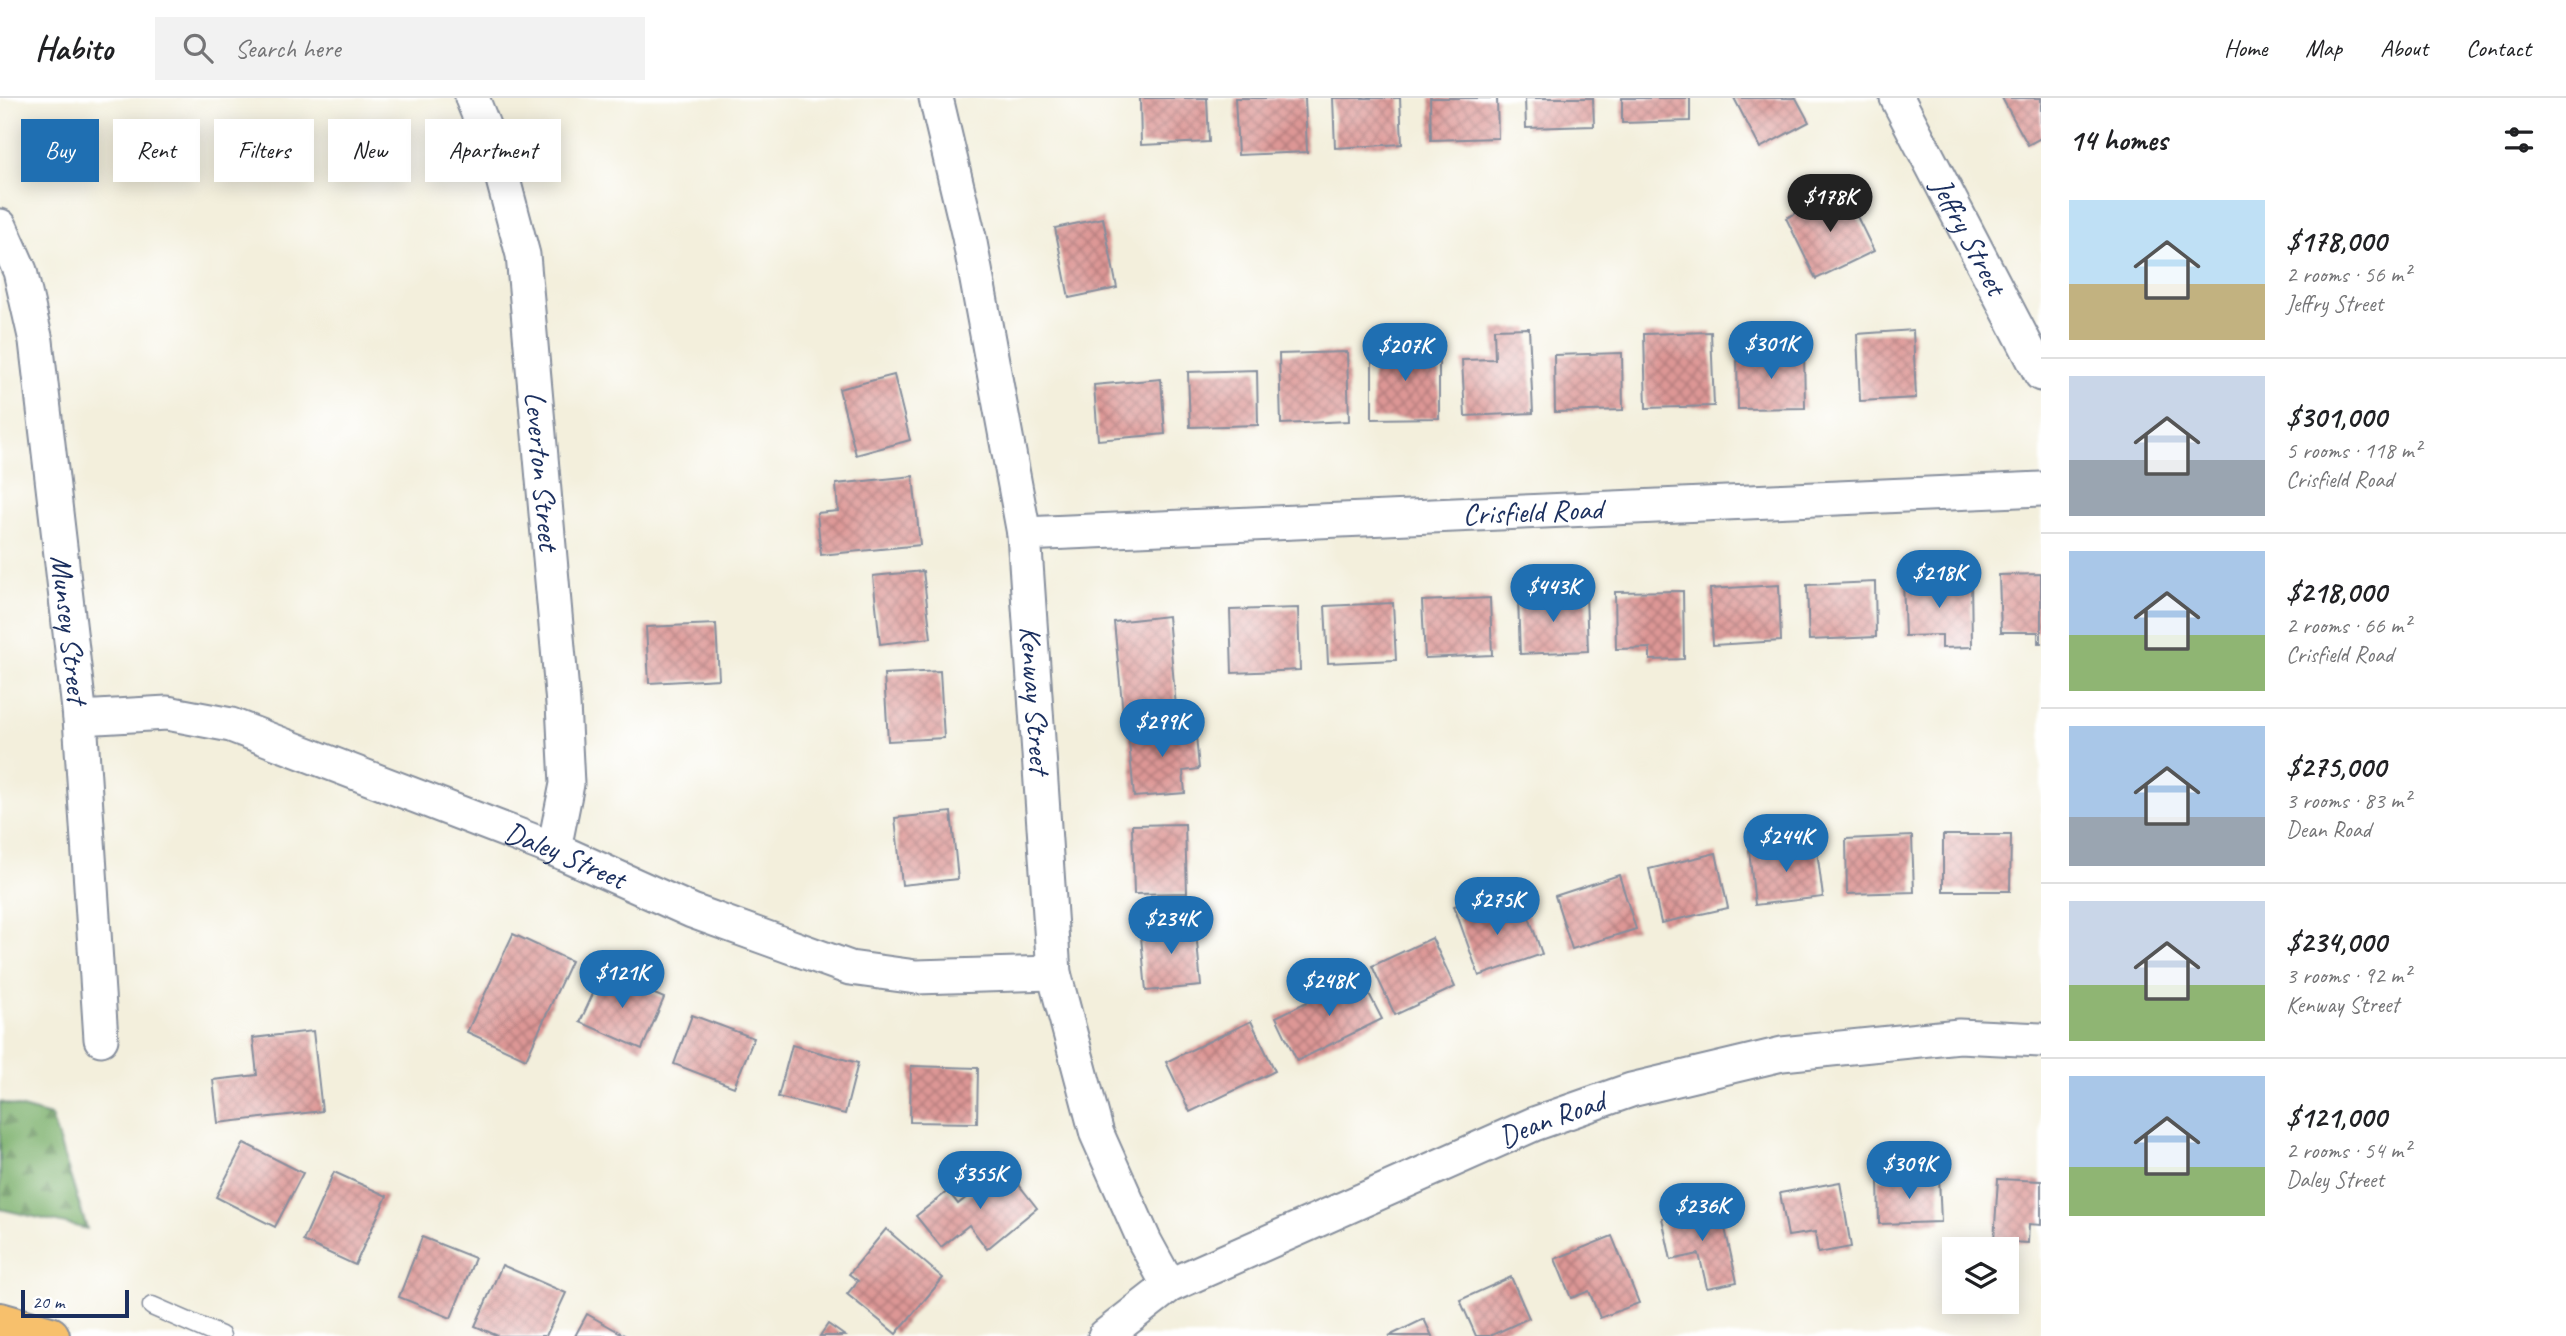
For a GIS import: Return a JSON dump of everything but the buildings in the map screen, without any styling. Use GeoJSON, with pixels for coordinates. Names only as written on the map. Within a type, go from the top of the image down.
{"type":"FeatureCollection","features":[{"type":"Feature","properties":{"kind":"main road"},"geometry":{"type":"LineString","coordinates":[[0,1322],[50,1336]]}},
{"type":"Feature","properties":{"kind":"street","name":"Leverton Street"},"geometry":{"type":"LineString","coordinates":[[472,98],[500,168],[523,255],[563,704],[567,784],[554,849]]}},
{"type":"Feature","properties":{"kind":"street","name":"Kenway Street"},"geometry":{"type":"LineString","coordinates":[[936,98],[969,237],[1024,534],[1054,973],[1097,1134],[1145,1242],[1169,1286]]}},
{"type":"Feature","properties":{"kind":"street","name":"Jeffry Street"},"geometry":{"type":"LineString","coordinates":[[1897,98],[2041,374]]}},
{"type":"Feature","properties":{"kind":"street","name":"Munsey Street"},"geometry":{"type":"LineString","coordinates":[[0,226],[20,271],[36,341],[80,718],[101,1039]]}},
{"type":"Feature","properties":{"kind":"street","name":"Crisfield Road"},"geometry":{"type":"LineString","coordinates":[[1024,534],[2041,489]]}},
{"type":"Feature","properties":{"kind":"street","name":"Daley Street"},"geometry":{"type":"LineString","coordinates":[[80,718],[167,713],[231,724],[554,849],[692,911],[850,968],[916,977],[1054,973]]}},
{"type":"Feature","properties":{"kind":"street","name":"Dean Road"},"geometry":{"type":"LineString","coordinates":[[1105,1336],[1169,1286],[1534,1124],[1631,1090],[1782,1054],[1959,1036],[2041,1040]]}},
{"type":"Feature","properties":{"kind":"lane"},"geometry":{"type":"LineString","coordinates":[[152,1306],[221,1336]]}},
{"type":"Feature","properties":{"kind":"green space"},"geometry":{"type":"Polygon","coordinates":[[[0,1102],[51,1116],[87,1229],[0,1209],[0,1102]]]}}]}
